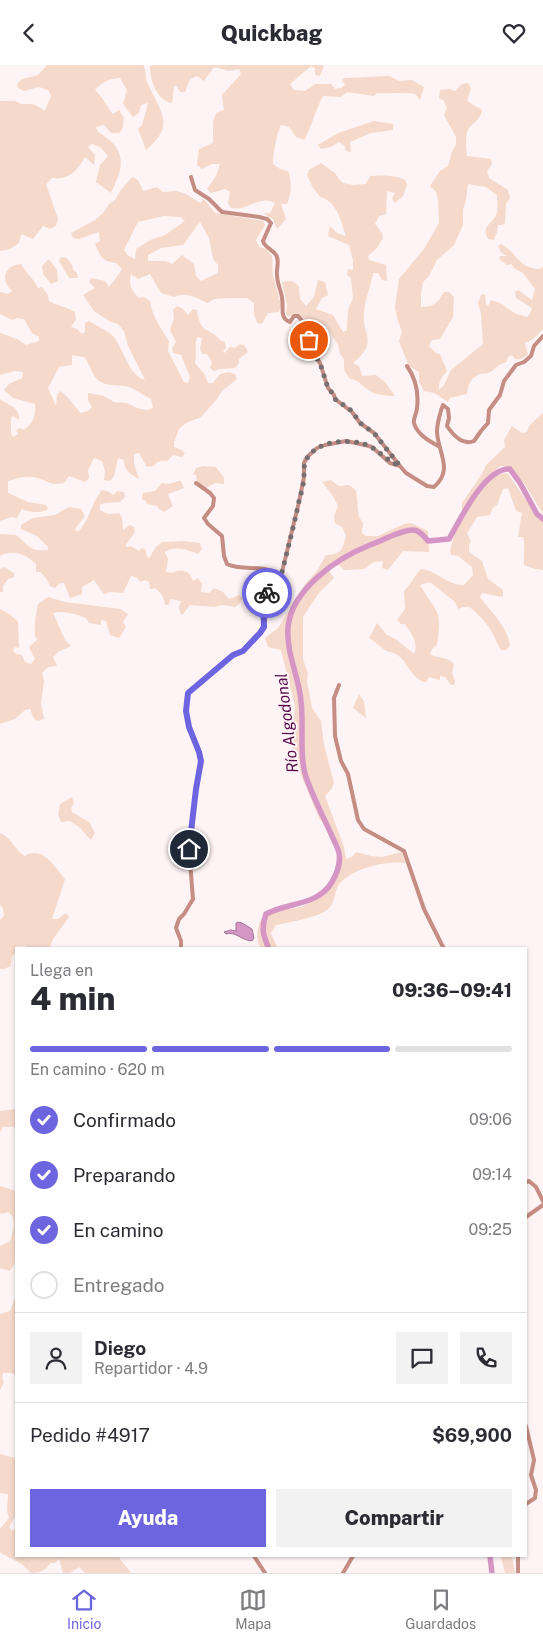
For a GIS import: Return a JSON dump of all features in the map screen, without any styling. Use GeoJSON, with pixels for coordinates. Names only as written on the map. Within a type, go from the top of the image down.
{"type":"FeatureCollection","features":[{"type":"Feature","properties":{"kind":"street"},"geometry":{"type":"LineString","coordinates":[[191,177],[195,190],[209,199],[222,212],[259,217],[267,219],[271,223],[262,241],[278,258],[276,275],[282,297],[282,315],[290,322],[294,316],[298,315],[302,321],[311,350],[320,363],[328,388],[335,399],[352,411],[360,423],[374,433],[406,473],[427,487],[434,487],[443,479],[444,474],[443,455],[437,429],[443,405],[448,409],[449,413],[447,426],[457,439],[467,443],[474,441],[488,423],[489,410],[500,395],[504,381],[516,365],[524,362],[531,356],[534,346],[543,336]]}},
{"type":"Feature","properties":{"kind":"street"},"geometry":{"type":"LineString","coordinates":[[407,366],[413,375],[417,387],[417,410],[414,425],[422,435],[440,447]]}},
{"type":"Feature","properties":{"kind":"street"},"geometry":{"type":"LineString","coordinates":[[181,947],[181,941],[176,928],[179,919],[193,899],[189,849],[201,761],[189,727],[186,711],[188,693],[233,655],[243,651],[264,627],[264,598],[278,583],[299,502],[304,477],[304,463],[312,452],[317,448],[332,443],[346,441],[372,447],[390,463],[400,466]]}},
{"type":"Feature","properties":{"kind":"street"},"geometry":{"type":"LineString","coordinates":[[196,483],[214,498],[213,506],[204,518],[222,536],[224,556],[228,564],[272,570],[280,576]]}},
{"type":"Feature","properties":{"kind":"street"},"geometry":{"type":"LineString","coordinates":[[339,685],[334,698],[336,736],[341,761],[349,779],[358,820],[364,829],[404,851],[424,909],[443,947]]}},
{"type":"Feature","properties":{"kind":"street"},"geometry":{"type":"LineString","coordinates":[[527,1182],[533,1183],[543,1201]]}},
{"type":"Feature","properties":{"kind":"street"},"geometry":{"type":"LineString","coordinates":[[527,1216],[543,1205]]}},
{"type":"Feature","properties":{"kind":"street"},"geometry":{"type":"LineString","coordinates":[[527,1430],[534,1460],[531,1475],[536,1493],[535,1498],[527,1503]]}},
{"type":"Feature","properties":{"kind":"street"},"geometry":{"type":"LineString","coordinates":[[255,1557],[265,1573]]}},
{"type":"Feature","properties":{"kind":"street"},"geometry":{"type":"LineString","coordinates":[[343,1573],[353,1557]]}},
{"type":"Feature","properties":{"kind":"street"},"geometry":{"type":"LineString","coordinates":[[518,1557],[518,1573]]}},
{"type":"Feature","properties":{"kind":"shaded area"},"geometry":{"type":"Polygon","coordinates":[[[47,65],[143,65],[147,82],[161,111],[163,126],[161,133],[146,150],[138,129],[142,125],[148,103],[141,105],[139,113],[133,117],[123,104],[127,90],[120,78],[106,81],[100,85],[95,90],[113,114],[119,110],[124,118],[123,128],[119,133],[111,133],[104,125],[96,127],[98,132],[115,145],[121,159],[119,175],[111,193],[96,182],[100,165],[108,156],[100,147],[92,144],[88,147],[95,155],[94,165],[85,157],[79,166],[68,176],[52,178],[46,184],[58,219],[56,226],[50,229],[43,226],[33,239],[21,234],[19,243],[10,249],[0,251],[0,101],[15,101],[21,104],[34,105],[45,111],[51,96],[48,90],[39,87],[24,91],[18,88],[17,84],[22,79],[38,75],[47,65]]]}},
{"type":"Feature","properties":{"kind":"shaded area"},"geometry":{"type":"Polygon","coordinates":[[[152,65],[324,65],[319,76],[315,75],[315,68],[311,66],[290,84],[294,90],[305,91],[315,84],[331,84],[335,89],[345,85],[342,80],[345,78],[389,76],[399,81],[412,80],[424,87],[420,100],[415,94],[405,93],[377,93],[374,96],[347,92],[341,97],[323,96],[304,140],[296,137],[289,127],[281,125],[273,156],[273,164],[280,169],[288,171],[291,187],[287,204],[281,204],[286,219],[277,229],[273,219],[264,213],[270,213],[275,203],[264,201],[243,208],[231,208],[228,203],[230,192],[225,189],[211,193],[207,189],[216,176],[220,164],[212,164],[202,169],[197,165],[199,149],[213,143],[213,122],[216,113],[224,110],[222,95],[241,74],[239,69],[229,71],[214,67],[204,81],[197,76],[190,79],[185,92],[180,92],[177,86],[174,86],[172,103],[162,98],[155,89],[150,72],[152,65]]]}},
{"type":"Feature","properties":{"kind":"shaded area"},"geometry":{"type":"Polygon","coordinates":[[[468,83],[471,88],[467,101],[482,110],[480,117],[468,130],[466,140],[467,156],[491,159],[492,164],[487,171],[489,178],[508,190],[510,198],[506,204],[505,223],[498,225],[494,240],[488,239],[486,229],[496,215],[497,195],[486,187],[468,184],[463,210],[463,225],[454,245],[437,260],[429,276],[423,282],[421,307],[435,304],[444,292],[449,292],[454,297],[453,317],[440,339],[432,340],[429,346],[436,353],[440,354],[447,371],[440,382],[439,390],[444,385],[451,370],[483,344],[481,314],[478,303],[481,295],[485,294],[488,306],[491,300],[502,304],[514,313],[527,317],[531,312],[532,308],[516,298],[515,292],[518,290],[532,300],[535,289],[523,273],[515,269],[511,264],[507,265],[499,259],[500,256],[507,256],[501,252],[498,246],[501,244],[527,266],[540,269],[543,267],[543,329],[533,339],[525,343],[528,355],[521,359],[515,359],[512,355],[508,357],[506,362],[491,372],[480,374],[474,378],[469,385],[467,394],[450,398],[448,402],[434,393],[424,391],[419,382],[419,372],[409,366],[399,341],[402,332],[395,307],[399,279],[424,249],[439,223],[438,199],[436,192],[430,186],[440,171],[448,166],[452,151],[456,145],[456,137],[444,115],[447,108],[444,101],[439,98],[440,90],[450,89],[455,91],[462,84],[468,83]]]}},
{"type":"Feature","properties":{"kind":"shaded area"},"geometry":{"type":"Polygon","coordinates":[[[374,121],[393,124],[393,130],[371,133],[350,142],[351,152],[346,151],[345,146],[339,142],[331,147],[321,149],[318,145],[338,133],[374,121]]]}},
{"type":"Feature","properties":{"kind":"shaded area"},"geometry":{"type":"Polygon","coordinates":[[[321,163],[335,173],[343,183],[353,185],[366,184],[370,176],[392,176],[405,180],[407,185],[403,196],[395,203],[392,198],[395,193],[387,191],[386,214],[379,216],[375,224],[382,233],[383,238],[377,248],[368,256],[369,260],[386,265],[387,281],[382,280],[378,273],[373,273],[364,312],[368,343],[366,349],[353,363],[359,366],[362,376],[376,375],[385,382],[395,396],[373,393],[357,381],[350,379],[344,370],[344,359],[340,354],[338,345],[326,326],[311,324],[306,319],[286,315],[287,305],[282,282],[292,281],[299,286],[300,299],[306,306],[314,297],[318,280],[325,282],[328,295],[322,298],[316,309],[333,315],[343,332],[347,330],[348,310],[353,298],[351,278],[347,275],[348,269],[353,270],[353,260],[349,245],[328,236],[330,226],[337,233],[346,236],[334,207],[326,199],[320,197],[307,175],[309,170],[321,163]]]}},
{"type":"Feature","properties":{"kind":"shaded area"},"geometry":{"type":"Polygon","coordinates":[[[132,177],[138,180],[143,191],[157,187],[163,192],[176,191],[186,194],[200,203],[204,199],[215,213],[263,221],[265,225],[256,240],[259,247],[266,249],[272,256],[273,275],[281,305],[279,312],[268,313],[262,324],[257,323],[254,314],[254,303],[247,298],[214,299],[208,303],[187,295],[174,297],[161,293],[150,274],[138,279],[131,274],[131,288],[139,298],[144,297],[150,301],[155,317],[169,341],[168,351],[184,382],[188,383],[190,377],[181,355],[173,353],[172,348],[176,342],[170,330],[174,318],[173,310],[177,306],[182,308],[188,315],[193,309],[197,310],[203,327],[225,342],[226,348],[223,351],[225,353],[230,347],[235,348],[240,344],[245,346],[248,352],[239,359],[239,363],[235,368],[214,371],[210,368],[212,362],[207,354],[202,354],[200,349],[202,338],[197,337],[196,340],[195,363],[205,375],[208,383],[213,383],[220,374],[228,372],[235,374],[237,379],[222,391],[201,417],[186,423],[179,429],[174,447],[185,453],[182,457],[173,455],[167,461],[159,461],[153,466],[147,467],[139,453],[134,454],[134,464],[139,479],[128,471],[124,460],[118,458],[114,476],[110,481],[104,480],[105,471],[102,461],[94,458],[88,470],[89,478],[85,482],[69,476],[64,483],[59,484],[52,484],[30,477],[8,481],[8,493],[28,502],[46,505],[48,509],[42,512],[35,512],[22,509],[17,518],[11,517],[0,521],[0,399],[18,412],[19,420],[13,416],[11,418],[11,433],[13,437],[18,434],[16,430],[20,428],[24,430],[30,425],[34,416],[35,404],[13,398],[4,390],[9,384],[22,378],[23,372],[15,371],[0,375],[0,333],[17,339],[26,345],[39,341],[39,337],[32,333],[24,319],[17,318],[12,320],[0,314],[0,292],[8,294],[12,291],[8,287],[5,278],[11,267],[21,264],[38,288],[42,287],[48,295],[49,301],[75,312],[76,319],[71,327],[77,329],[82,334],[85,332],[85,323],[89,321],[111,334],[117,341],[134,373],[145,380],[128,346],[124,331],[118,324],[109,321],[94,311],[83,295],[95,288],[89,282],[91,278],[105,281],[109,287],[122,269],[116,263],[104,260],[100,255],[95,244],[100,241],[99,232],[79,239],[73,238],[71,233],[95,220],[115,200],[132,177]],[[164,216],[138,222],[124,250],[127,255],[135,259],[136,249],[150,240],[165,235],[185,221],[180,217],[164,216]],[[200,222],[183,245],[161,248],[148,255],[148,261],[166,261],[172,264],[182,255],[194,264],[196,276],[201,281],[218,273],[218,265],[213,259],[209,238],[200,222]],[[72,355],[72,365],[59,367],[48,388],[56,406],[57,395],[60,391],[81,413],[88,411],[92,407],[88,400],[88,393],[104,396],[114,402],[127,403],[137,408],[146,410],[153,408],[151,399],[132,388],[108,385],[99,381],[84,357],[72,355]]]}},
{"type":"Feature","properties":{"kind":"shaded area"},"geometry":{"type":"Polygon","coordinates":[[[61,257],[67,258],[73,270],[77,273],[78,278],[69,278],[59,261],[61,257]]]}},
{"type":"Feature","properties":{"kind":"shaded area"},"geometry":{"type":"Polygon","coordinates":[[[49,259],[57,270],[58,281],[51,284],[43,274],[42,266],[49,259]]]}},
{"type":"Feature","properties":{"kind":"shaded area"},"geometry":{"type":"Polygon","coordinates":[[[543,413],[543,514],[524,483],[509,467],[501,466],[487,479],[464,510],[462,510],[462,503],[486,465],[505,447],[504,440],[512,426],[522,433],[527,432],[529,426],[543,413]]]}},
{"type":"Feature","properties":{"kind":"shaded area"},"geometry":{"type":"Polygon","coordinates":[[[203,466],[216,467],[224,478],[224,484],[215,483],[206,488],[197,482],[196,475],[193,475],[196,468],[203,466]]]}},
{"type":"Feature","properties":{"kind":"shaded area"},"geometry":{"type":"Polygon","coordinates":[[[507,473],[534,511],[543,520],[543,570],[524,565],[524,541],[523,537],[518,537],[522,513],[516,511],[508,488],[503,489],[497,505],[493,508],[490,515],[477,517],[467,533],[471,541],[469,552],[482,561],[488,579],[503,590],[503,597],[482,593],[480,597],[503,626],[510,646],[506,650],[501,650],[487,624],[470,607],[458,609],[455,602],[430,582],[420,585],[437,612],[438,617],[439,633],[437,645],[430,654],[454,664],[452,673],[455,681],[454,685],[451,685],[445,677],[440,676],[440,680],[429,677],[426,682],[421,681],[416,678],[400,657],[385,650],[369,638],[377,623],[387,635],[397,640],[414,654],[416,646],[412,635],[405,624],[401,624],[397,620],[405,609],[404,591],[421,569],[432,572],[452,583],[464,585],[473,575],[472,567],[458,556],[451,555],[450,550],[455,532],[469,505],[495,475],[507,473]]]}},
{"type":"Feature","properties":{"kind":"shaded area"},"geometry":{"type":"Polygon","coordinates":[[[331,480],[339,486],[349,485],[356,490],[359,517],[363,523],[362,533],[366,536],[378,536],[404,524],[411,523],[428,531],[429,552],[403,551],[388,570],[382,568],[383,561],[374,562],[364,569],[344,570],[338,564],[329,571],[334,578],[318,594],[303,617],[303,659],[308,674],[307,681],[312,708],[321,721],[324,745],[334,783],[325,796],[344,847],[346,859],[352,857],[356,852],[382,857],[402,852],[405,863],[378,864],[350,875],[338,886],[330,908],[323,913],[276,925],[271,933],[277,947],[260,947],[257,934],[261,919],[274,911],[301,907],[318,898],[332,884],[339,869],[340,853],[331,832],[319,818],[301,775],[298,760],[292,751],[295,706],[281,650],[268,647],[265,638],[278,628],[305,584],[317,571],[326,555],[335,554],[342,548],[346,536],[342,527],[335,523],[334,516],[338,506],[322,482],[331,480]]]}},
{"type":"Feature","properties":{"kind":"shaded area"},"geometry":{"type":"Polygon","coordinates":[[[181,481],[184,488],[168,494],[173,506],[164,512],[157,506],[147,504],[142,499],[143,493],[155,491],[162,483],[169,484],[181,481]]]}},
{"type":"Feature","properties":{"kind":"shaded area"},"geometry":{"type":"Polygon","coordinates":[[[102,490],[114,495],[117,491],[124,492],[125,497],[120,502],[100,505],[100,510],[109,514],[119,513],[122,518],[123,530],[130,525],[134,527],[135,532],[125,546],[131,546],[139,551],[141,548],[145,549],[149,558],[156,547],[162,542],[184,541],[200,543],[202,549],[198,554],[177,549],[165,552],[168,559],[166,572],[185,571],[190,574],[193,581],[198,578],[202,584],[201,592],[209,593],[214,588],[223,592],[229,599],[240,595],[243,598],[240,603],[235,607],[190,605],[181,615],[179,608],[181,601],[170,599],[169,605],[165,605],[161,593],[155,588],[150,589],[149,582],[145,580],[140,582],[137,578],[131,576],[123,593],[110,592],[104,594],[94,580],[82,587],[82,594],[70,598],[64,583],[60,583],[55,588],[50,586],[40,572],[36,572],[36,564],[28,558],[14,553],[0,556],[0,534],[16,535],[33,549],[48,550],[48,547],[37,536],[21,529],[21,525],[33,518],[55,515],[69,507],[81,509],[85,516],[75,529],[78,532],[102,490]]]}},
{"type":"Feature","properties":{"kind":"shaded area"},"geometry":{"type":"Polygon","coordinates":[[[4,567],[14,573],[14,577],[8,579],[3,586],[3,592],[0,592],[0,569],[4,567]]]}},
{"type":"Feature","properties":{"kind":"shaded area"},"geometry":{"type":"Polygon","coordinates":[[[48,597],[65,602],[121,609],[128,614],[123,622],[126,627],[119,638],[110,635],[106,621],[101,620],[101,625],[89,623],[86,618],[74,614],[65,612],[53,613],[65,640],[71,646],[58,652],[53,657],[57,666],[48,667],[42,673],[44,681],[41,704],[44,719],[38,721],[34,719],[30,709],[25,710],[15,719],[0,724],[0,609],[18,622],[19,648],[15,647],[13,650],[16,654],[22,655],[25,662],[31,664],[35,659],[29,647],[38,639],[35,637],[35,621],[38,604],[48,597]]]}},
{"type":"Feature","properties":{"kind":"shaded area"},"geometry":{"type":"Polygon","coordinates":[[[359,694],[364,701],[366,718],[353,708],[359,694]]]}},
{"type":"Feature","properties":{"kind":"shaded area"},"geometry":{"type":"Polygon","coordinates":[[[72,797],[74,804],[71,807],[72,812],[89,822],[95,833],[91,840],[79,827],[70,821],[61,822],[58,814],[60,804],[72,797]]]}},
{"type":"Feature","properties":{"kind":"shaded area"},"geometry":{"type":"Polygon","coordinates":[[[0,833],[25,856],[37,853],[48,859],[57,869],[65,879],[52,919],[58,919],[66,913],[69,917],[53,939],[50,947],[17,946],[15,947],[15,954],[12,956],[11,966],[0,969],[0,920],[4,916],[3,908],[0,905],[0,833]]]}},
{"type":"Feature","properties":{"kind":"shaded area"},"geometry":{"type":"Polygon","coordinates":[[[238,922],[252,929],[254,938],[252,941],[224,932],[236,931],[236,923],[238,922]]]}},
{"type":"Feature","properties":{"kind":"shaded area"},"geometry":{"type":"Polygon","coordinates":[[[15,1109],[15,1129],[14,1127],[3,1127],[0,1132],[0,1111],[15,1109]]]}},
{"type":"Feature","properties":{"kind":"shaded area"},"geometry":{"type":"Polygon","coordinates":[[[0,1186],[15,1191],[15,1263],[10,1271],[0,1268],[0,1246],[10,1241],[14,1226],[13,1217],[8,1212],[0,1213],[0,1186]]]}},
{"type":"Feature","properties":{"kind":"shaded area"},"geometry":{"type":"Polygon","coordinates":[[[15,1298],[15,1375],[12,1373],[3,1373],[2,1378],[4,1382],[0,1390],[0,1314],[10,1311],[15,1298]]]}},
{"type":"Feature","properties":{"kind":"shaded area"},"geometry":{"type":"Polygon","coordinates":[[[0,1454],[15,1458],[15,1517],[9,1527],[12,1531],[15,1529],[15,1557],[119,1557],[131,1573],[85,1573],[79,1567],[70,1573],[63,1573],[59,1559],[55,1563],[50,1563],[42,1571],[31,1573],[22,1564],[0,1552],[0,1529],[9,1518],[7,1511],[8,1494],[0,1493],[0,1454]]]}},
{"type":"Feature","properties":{"kind":"shaded area"},"geometry":{"type":"Polygon","coordinates":[[[501,1557],[512,1557],[515,1573],[505,1573],[501,1557]]]}},
{"type":"Feature","properties":{"kind":"waterway","name":"Río Algodonal"},"geometry":{"type":"LineString","coordinates":[[268,947],[263,932],[266,914],[311,900],[319,895],[332,882],[339,865],[338,849],[312,792],[304,769],[301,701],[288,637],[291,613],[298,600],[318,577],[344,558],[397,534],[408,530],[415,530],[428,541],[449,539],[474,496],[491,476],[501,471],[510,469],[537,514],[543,519]]}},
{"type":"Feature","properties":{"kind":"waterway","name":"Río Algodonal"},"geometry":{"type":"LineString","coordinates":[[490,1557],[492,1573]]}},
{"type":"Feature","properties":{"kind":"way so far"},"geometry":{"type":"LineString","coordinates":[[267,593],[278,583],[282,572],[299,502],[304,477],[304,463],[312,452],[325,445],[346,441],[372,447],[390,463],[400,466],[374,433],[360,423],[352,411],[335,399],[328,388],[320,363],[311,350],[309,340]]}},
{"type":"Feature","properties":{"kind":"route"},"geometry":{"type":"LineString","coordinates":[[189,849],[201,761],[189,727],[186,711],[188,693],[233,655],[243,651],[260,633],[264,627],[263,603],[267,593]]}}]}
